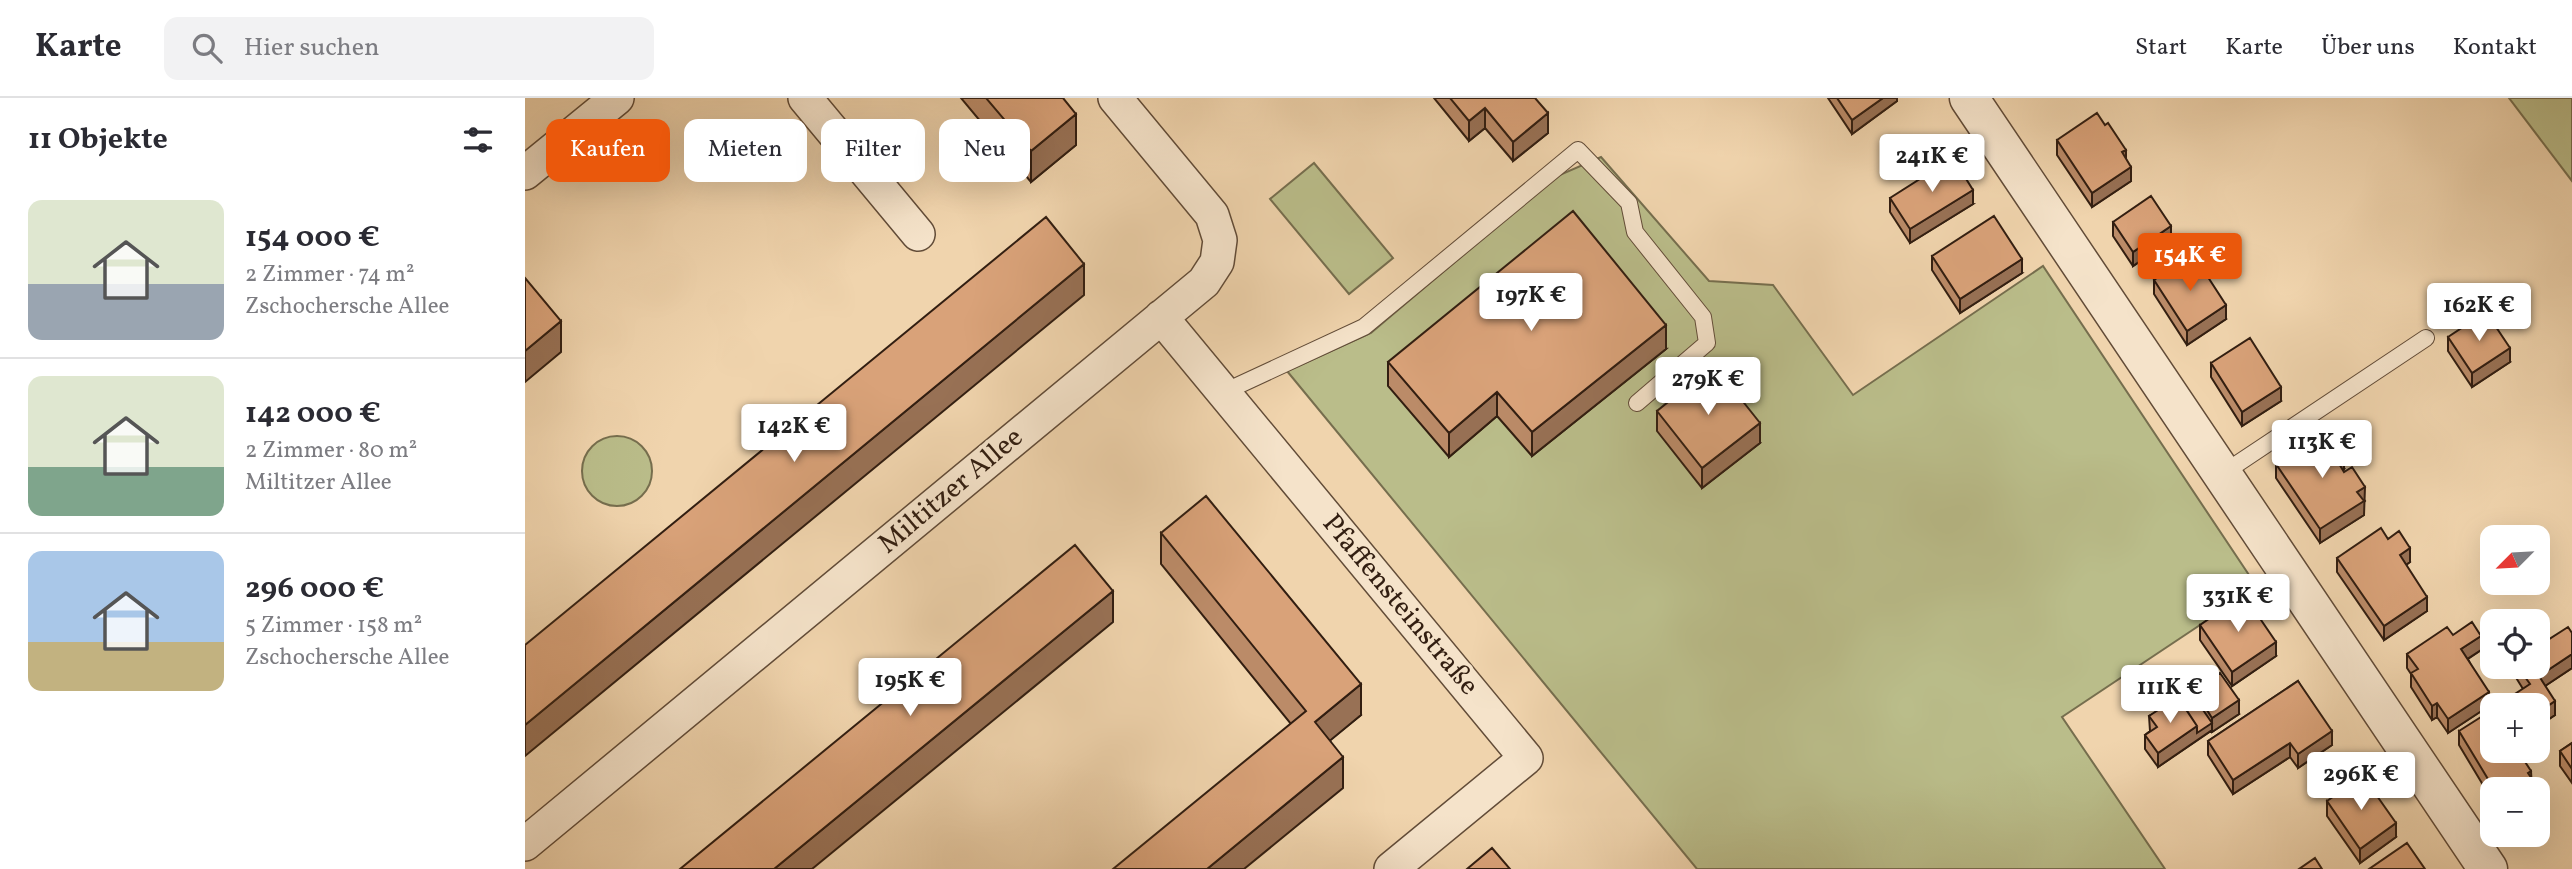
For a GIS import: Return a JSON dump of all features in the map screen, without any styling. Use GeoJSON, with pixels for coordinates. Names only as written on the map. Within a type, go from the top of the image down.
{"type":"FeatureCollection","features":[{"type":"Feature","properties":{"kind":"street"},"geometry":{"type":"LineString","coordinates":[[525,173],[617,98]]}},
{"type":"Feature","properties":{"kind":"street"},"geometry":{"type":"LineString","coordinates":[[805,98],[918,234]]}},
{"type":"Feature","properties":{"kind":"street","name":"Miltitzer Allee"},"geometry":{"type":"LineString","coordinates":[[525,844],[1203,282],[1217,262],[1220,240],[1212,215],[1115,98]]}},
{"type":"Feature","properties":{"kind":"street"},"geometry":{"type":"LineString","coordinates":[[1969,98],[2489,869]]}},
{"type":"Feature","properties":{"kind":"street","name":"Pfaffensteinstraße"},"geometry":{"type":"LineString","coordinates":[[1161,317],[1526,758],[1391,869]]}},
{"type":"Feature","properties":{"kind":"lane"},"geometry":{"type":"LineString","coordinates":[[1224,392],[1364,327],[1578,150],[1629,203],[1635,232],[1703,317],[1707,343],[1637,403]]}},
{"type":"Feature","properties":{"kind":"lane"},"geometry":{"type":"LineString","coordinates":[[2222,474],[2426,338]]}},
{"type":"Feature","properties":{"kind":"green space"},"geometry":{"type":"Polygon","coordinates":[[[2509,98],[2572,98],[2572,181],[2509,98]]]}},
{"type":"Feature","properties":{"kind":"green space"},"geometry":{"type":"Polygon","coordinates":[[[1601,157],[1709,281],[1773,285],[1853,395],[2043,266],[2257,587],[2062,717],[2165,869],[1697,869],[1287,371],[1371,333],[1555,177],[1601,157]]]}},
{"type":"Feature","properties":{"kind":"green space"},"geometry":{"type":"Polygon","coordinates":[[[1314,163],[1393,258],[1349,294],[1270,199],[1314,163]]]}},
{"type":"Feature","properties":{"kind":"green space"},"geometry":{"type":"Polygon","coordinates":[[[624,436],[637,442],[646,451],[650,457],[650,485],[642,496],[631,504],[610,506],[592,496],[584,485],[582,464],[592,446],[603,438],[624,436]]]}},
{"type":"Feature","properties":{"kind":"building"},"geometry":{"type":"Polygon","coordinates":[[[986,98],[1063,98],[1076,114],[1031,151],[1030,119],[1004,119],[986,98]]]}},
{"type":"Feature","properties":{"kind":"building"},"geometry":{"type":"Polygon","coordinates":[[[1450,98],[1535,98],[1548,113],[1513,142],[1485,108],[1469,121],[1450,98]]]}},
{"type":"Feature","properties":{"kind":"building"},"geometry":{"type":"Polygon","coordinates":[[[1837,98],[1883,98],[1852,120],[1837,98]]]}},
{"type":"Feature","properties":{"kind":"building"},"geometry":{"type":"Polygon","coordinates":[[[2097,113],[2105,125],[2108,123],[2126,150],[2122,152],[2131,167],[2092,193],[2057,140],[2097,113]]]}},
{"type":"Feature","properties":{"kind":"building"},"geometry":{"type":"Polygon","coordinates":[[[1953,158],[1973,190],[1910,229],[1890,198],[1953,158]]]}},
{"type":"Feature","properties":{"kind":"building"},"geometry":{"type":"Polygon","coordinates":[[[2151,196],[2171,226],[2133,252],[2113,222],[2151,196]]]}},
{"type":"Feature","properties":{"kind":"building"},"geometry":{"type":"Polygon","coordinates":[[[1573,211],[1666,325],[1532,432],[1497,392],[1449,433],[1388,362],[1573,211]]]}},
{"type":"Feature","properties":{"kind":"building"},"geometry":{"type":"Polygon","coordinates":[[[1994,216],[2022,259],[1960,299],[1932,256],[1994,216]]]}},
{"type":"Feature","properties":{"kind":"building"},"geometry":{"type":"Polygon","coordinates":[[[1046,217],[1084,264],[525,725],[525,645],[1046,217]]]}},
{"type":"Feature","properties":{"kind":"building"},"geometry":{"type":"Polygon","coordinates":[[[2193,254],[2226,305],[2187,331],[2154,280],[2193,254]]]}},
{"type":"Feature","properties":{"kind":"building"},"geometry":{"type":"Polygon","coordinates":[[[525,278],[561,321],[525,351],[525,278]]]}},
{"type":"Feature","properties":{"kind":"building"},"geometry":{"type":"Polygon","coordinates":[[[2486,312],[2510,348],[2472,373],[2448,337],[2486,312]]]}},
{"type":"Feature","properties":{"kind":"building"},"geometry":{"type":"Polygon","coordinates":[[[2250,338],[2281,387],[2242,412],[2211,363],[2250,338]]]}},
{"type":"Feature","properties":{"kind":"building"},"geometry":{"type":"Polygon","coordinates":[[[1714,365],[1760,423],[1702,468],[1657,411],[1714,365]]]}},
{"type":"Feature","properties":{"kind":"building"},"geometry":{"type":"Polygon","coordinates":[[[2320,435],[2323,439],[2330,435],[2344,455],[2337,460],[2344,472],[2352,467],[2365,487],[2357,492],[2364,501],[2320,529],[2276,464],[2320,435]]]}},
{"type":"Feature","properties":{"kind":"building"},"geometry":{"type":"Polygon","coordinates":[[[1206,496],[1361,684],[1315,722],[1343,757],[1207,869],[1113,869],[1306,711],[1161,533],[1206,496]]]}},
{"type":"Feature","properties":{"kind":"building"},"geometry":{"type":"Polygon","coordinates":[[[2381,528],[2388,539],[2399,531],[2410,548],[2400,555],[2427,597],[2384,626],[2337,558],[2381,528]]]}},
{"type":"Feature","properties":{"kind":"building"},"geometry":{"type":"Polygon","coordinates":[[[1075,545],[1113,591],[774,869],[680,869],[1075,545]]]}},
{"type":"Feature","properties":{"kind":"building"},"geometry":{"type":"Polygon","coordinates":[[[2244,595],[2276,642],[2232,672],[2200,625],[2244,595]]]}},
{"type":"Feature","properties":{"kind":"building"},"geometry":{"type":"Polygon","coordinates":[[[2472,622],[2480,634],[2461,649],[2489,692],[2480,693],[2480,698],[2448,719],[2437,703],[2432,706],[2411,673],[2418,669],[2407,654],[2447,627],[2453,635],[2472,622]]]}},
{"type":"Feature","properties":{"kind":"building"},"geometry":{"type":"Polygon","coordinates":[[[2568,627],[2572,633],[2572,654],[2550,669],[2550,639],[2568,627]]]}},
{"type":"Feature","properties":{"kind":"building"},"geometry":{"type":"Polygon","coordinates":[[[2220,673],[2239,700],[2212,718],[2195,691],[2220,673]]]}},
{"type":"Feature","properties":{"kind":"building"},"geometry":{"type":"Polygon","coordinates":[[[2526,679],[2541,679],[2550,693],[2516,693],[2530,684],[2526,679]]]}},
{"type":"Feature","properties":{"kind":"building"},"geometry":{"type":"Polygon","coordinates":[[[2298,681],[2332,731],[2298,754],[2290,743],[2233,780],[2208,741],[2298,681]]]}},
{"type":"Feature","properties":{"kind":"building"},"geometry":{"type":"Polygon","coordinates":[[[2192,694],[2212,723],[2197,733],[2197,726],[2181,702],[2192,694]]]}},
{"type":"Feature","properties":{"kind":"building"},"geometry":{"type":"Polygon","coordinates":[[[2178,697],[2197,726],[2158,753],[2145,735],[2157,727],[2149,716],[2178,697]]]}},
{"type":"Feature","properties":{"kind":"building"},"geometry":{"type":"Polygon","coordinates":[[[2480,718],[2480,763],[2526,763],[2531,771],[2528,773],[2531,777],[2487,777],[2459,731],[2480,718]]]}},
{"type":"Feature","properties":{"kind":"building"},"geometry":{"type":"Polygon","coordinates":[[[2572,743],[2572,769],[2560,751],[2572,743]]]}},
{"type":"Feature","properties":{"kind":"building"},"geometry":{"type":"Polygon","coordinates":[[[2363,776],[2396,823],[2360,849],[2327,801],[2363,776]]]}},
{"type":"Feature","properties":{"kind":"building"},"geometry":{"type":"Polygon","coordinates":[[[2407,843],[2425,869],[2369,869],[2407,843]]]}},
{"type":"Feature","properties":{"kind":"building"},"geometry":{"type":"Polygon","coordinates":[[[1492,848],[1510,869],[1467,869],[1492,848]]]}},
{"type":"Feature","properties":{"kind":"building"},"geometry":{"type":"Polygon","coordinates":[[[2315,858],[2322,869],[2299,869],[2315,858]]]}}]}
